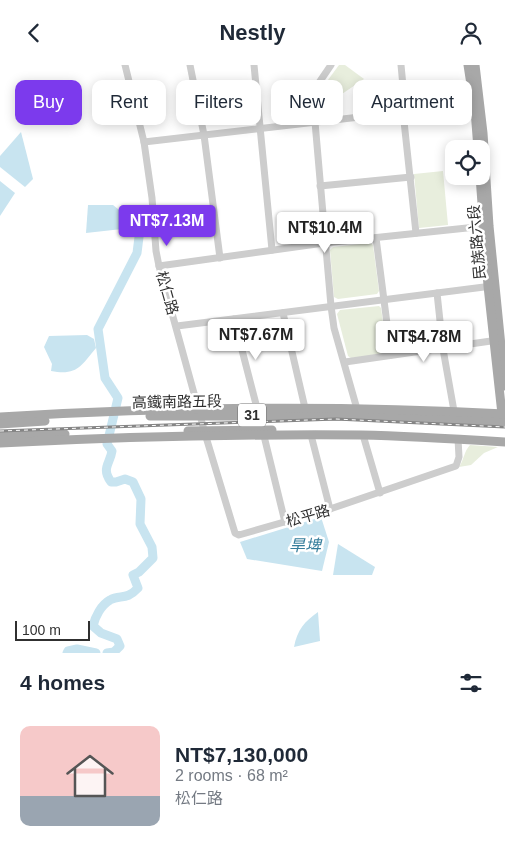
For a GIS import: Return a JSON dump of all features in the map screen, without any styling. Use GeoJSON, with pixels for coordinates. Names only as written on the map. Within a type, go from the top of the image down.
{"type":"FeatureCollection","features":[{"type":"Feature","properties":{"kind":"main road","name":"民族路六段"},"geometry":{"type":"LineString","coordinates":[[468,65],[478,109],[478,140]]}},
{"type":"Feature","properties":{"kind":"main road","name":"民族路六段"},"geometry":{"type":"LineString","coordinates":[[474,65],[491,286],[504,417]]}},
{"type":"Feature","properties":{"kind":"main road","name":"民族路六段"},"geometry":{"type":"LineString","coordinates":[[481,185],[486,226]]}},
{"type":"Feature","properties":{"kind":"main road","name":"民族路六段"},"geometry":{"type":"LineString","coordinates":[[496,341],[505,386]]}},
{"type":"Feature","properties":{"kind":"main road","name":"高鐵南路五段"},"geometry":{"type":"LineString","coordinates":[[1,419],[199,412],[257,408],[454,411],[504,417]]}},
{"type":"Feature","properties":{"kind":"main road","name":"高鐵南路五段"},"geometry":{"type":"LineString","coordinates":[[199,412],[504,417]]}},
{"type":"Feature","properties":{"kind":"main road","name":"高鐵南路五段"},"geometry":{"type":"LineString","coordinates":[[0,440],[117,438],[358,429],[505,436]]}},
{"type":"Feature","properties":{"kind":"main road","name":"高鐵南路五段"},"geometry":{"type":"LineString","coordinates":[[0,440],[16,435],[205,434],[264,436],[363,435],[505,442]]}},
{"type":"Feature","properties":{"kind":"street","name":"松仁路"},"geometry":{"type":"LineString","coordinates":[[125,65],[144,141],[159,266],[177,326],[205,434]]}},
{"type":"Feature","properties":{"kind":"street"},"geometry":{"type":"LineString","coordinates":[[190,65],[204,135],[220,258]]}},
{"type":"Feature","properties":{"kind":"street"},"geometry":{"type":"LineString","coordinates":[[254,65],[272,250]]}},
{"type":"Feature","properties":{"kind":"street"},"geometry":{"type":"LineString","coordinates":[[321,80],[331,65]]}},
{"type":"Feature","properties":{"kind":"street"},"geometry":{"type":"LineString","coordinates":[[401,65],[402,80]]}},
{"type":"Feature","properties":{"kind":"street"},"geometry":{"type":"LineString","coordinates":[[472,109],[478,109]]}},
{"type":"Feature","properties":{"kind":"street"},"geometry":{"type":"LineString","coordinates":[[144,141],[293,125]]}},
{"type":"Feature","properties":{"kind":"street"},"geometry":{"type":"LineString","coordinates":[[315,125],[324,243],[334,328],[357,409]]}},
{"type":"Feature","properties":{"kind":"street"},"geometry":{"type":"LineString","coordinates":[[404,125],[416,233]]}},
{"type":"Feature","properties":{"kind":"street"},"geometry":{"type":"LineString","coordinates":[[320,187],[410,177]]}},
{"type":"Feature","properties":{"kind":"street"},"geometry":{"type":"LineString","coordinates":[[159,266],[324,243],[486,226]]}},
{"type":"Feature","properties":{"kind":"street"},"geometry":{"type":"LineString","coordinates":[[376,238],[391,355]]}},
{"type":"Feature","properties":{"kind":"street"},"geometry":{"type":"LineString","coordinates":[[177,326],[491,286]]}},
{"type":"Feature","properties":{"kind":"street"},"geometry":{"type":"LineString","coordinates":[[437,293],[443,349],[454,411]]}},
{"type":"Feature","properties":{"kind":"street"},"geometry":{"type":"LineString","coordinates":[[283,313],[305,408]]}},
{"type":"Feature","properties":{"kind":"street"},"geometry":{"type":"LineString","coordinates":[[234,319],[257,408]]}},
{"type":"Feature","properties":{"kind":"street"},"geometry":{"type":"LineString","coordinates":[[345,362],[496,341]]}},
{"type":"Feature","properties":{"kind":"street","name":"松平路"},"geometry":{"type":"LineString","coordinates":[[205,434],[235,533],[239,535],[330,509],[456,466],[458,439]]}},
{"type":"Feature","properties":{"kind":"street"},"geometry":{"type":"LineString","coordinates":[[311,435],[330,509]]}},
{"type":"Feature","properties":{"kind":"street"},"geometry":{"type":"LineString","coordinates":[[363,435],[380,493]]}},
{"type":"Feature","properties":{"kind":"street"},"geometry":{"type":"LineString","coordinates":[[264,436],[285,522]]}},
{"type":"Feature","properties":{"kind":"green space"},"geometry":{"type":"Polygon","coordinates":[[[339,65],[345,65],[364,79],[353,80],[353,86],[343,93],[343,80],[328,80],[339,65]]]}},
{"type":"Feature","properties":{"kind":"green space"},"geometry":{"type":"Polygon","coordinates":[[[443,171],[448,225],[419,228],[414,174],[443,171]]]}},
{"type":"Feature","properties":{"kind":"green space"},"geometry":{"type":"Polygon","coordinates":[[[370,243],[373,245],[379,291],[377,294],[338,299],[334,297],[330,250],[333,247],[370,243]]]}},
{"type":"Feature","properties":{"kind":"green space"},"geometry":{"type":"Polygon","coordinates":[[[379,306],[381,308],[387,351],[385,354],[351,358],[348,356],[337,314],[340,310],[379,306]]]}},
{"type":"Feature","properties":{"kind":"green space"},"geometry":{"type":"Polygon","coordinates":[[[470,445],[498,447],[484,453],[471,465],[459,467],[470,445]]]}},
{"type":"Feature","properties":{"kind":"water"},"geometry":{"type":"Polygon","coordinates":[[[21,132],[33,179],[25,187],[0,167],[0,156],[21,132]]]}},
{"type":"Feature","properties":{"kind":"water"},"geometry":{"type":"Polygon","coordinates":[[[0,181],[15,193],[0,216],[0,181]]]}},
{"type":"Feature","properties":{"kind":"water"},"geometry":{"type":"Polygon","coordinates":[[[88,205],[113,205],[134,222],[131,228],[86,233],[88,205]]]}},
{"type":"Feature","properties":{"kind":"water"},"geometry":{"type":"Polygon","coordinates":[[[87,335],[94,339],[96,348],[82,365],[73,371],[51,371],[52,364],[44,347],[49,336],[87,335]]]}},
{"type":"Feature","properties":{"kind":"water","name":"旱埤"},"geometry":{"type":"Polygon","coordinates":[[[321,517],[329,542],[322,571],[247,559],[240,542],[321,517]]]}},
{"type":"Feature","properties":{"kind":"water","name":"旱埤"},"geometry":{"type":"Polygon","coordinates":[[[338,544],[375,567],[372,575],[333,575],[338,544]]]}},
{"type":"Feature","properties":{"kind":"water"},"geometry":{"type":"Polygon","coordinates":[[[318,612],[320,641],[294,647],[302,627],[318,612]]]}},
{"type":"Feature","properties":{"kind":"waterway"},"geometry":{"type":"LineString","coordinates":[[107,653],[114,652],[120,646],[117,639],[101,633],[93,626],[97,615],[101,608],[110,600],[130,595],[138,588],[133,575],[139,572],[153,558],[152,547],[140,524],[141,499],[133,482],[125,479],[111,482],[106,469],[112,451],[107,444],[118,398],[105,378],[98,329],[137,253],[141,221]]}},
{"type":"Feature","properties":{"kind":"waterway"},"geometry":{"type":"LineString","coordinates":[[67,653],[77,649],[96,653]]}},
{"type":"Feature","properties":{"kind":"railway"},"geometry":{"type":"LineString","coordinates":[[0,431],[336,419],[505,427]]}}]}
